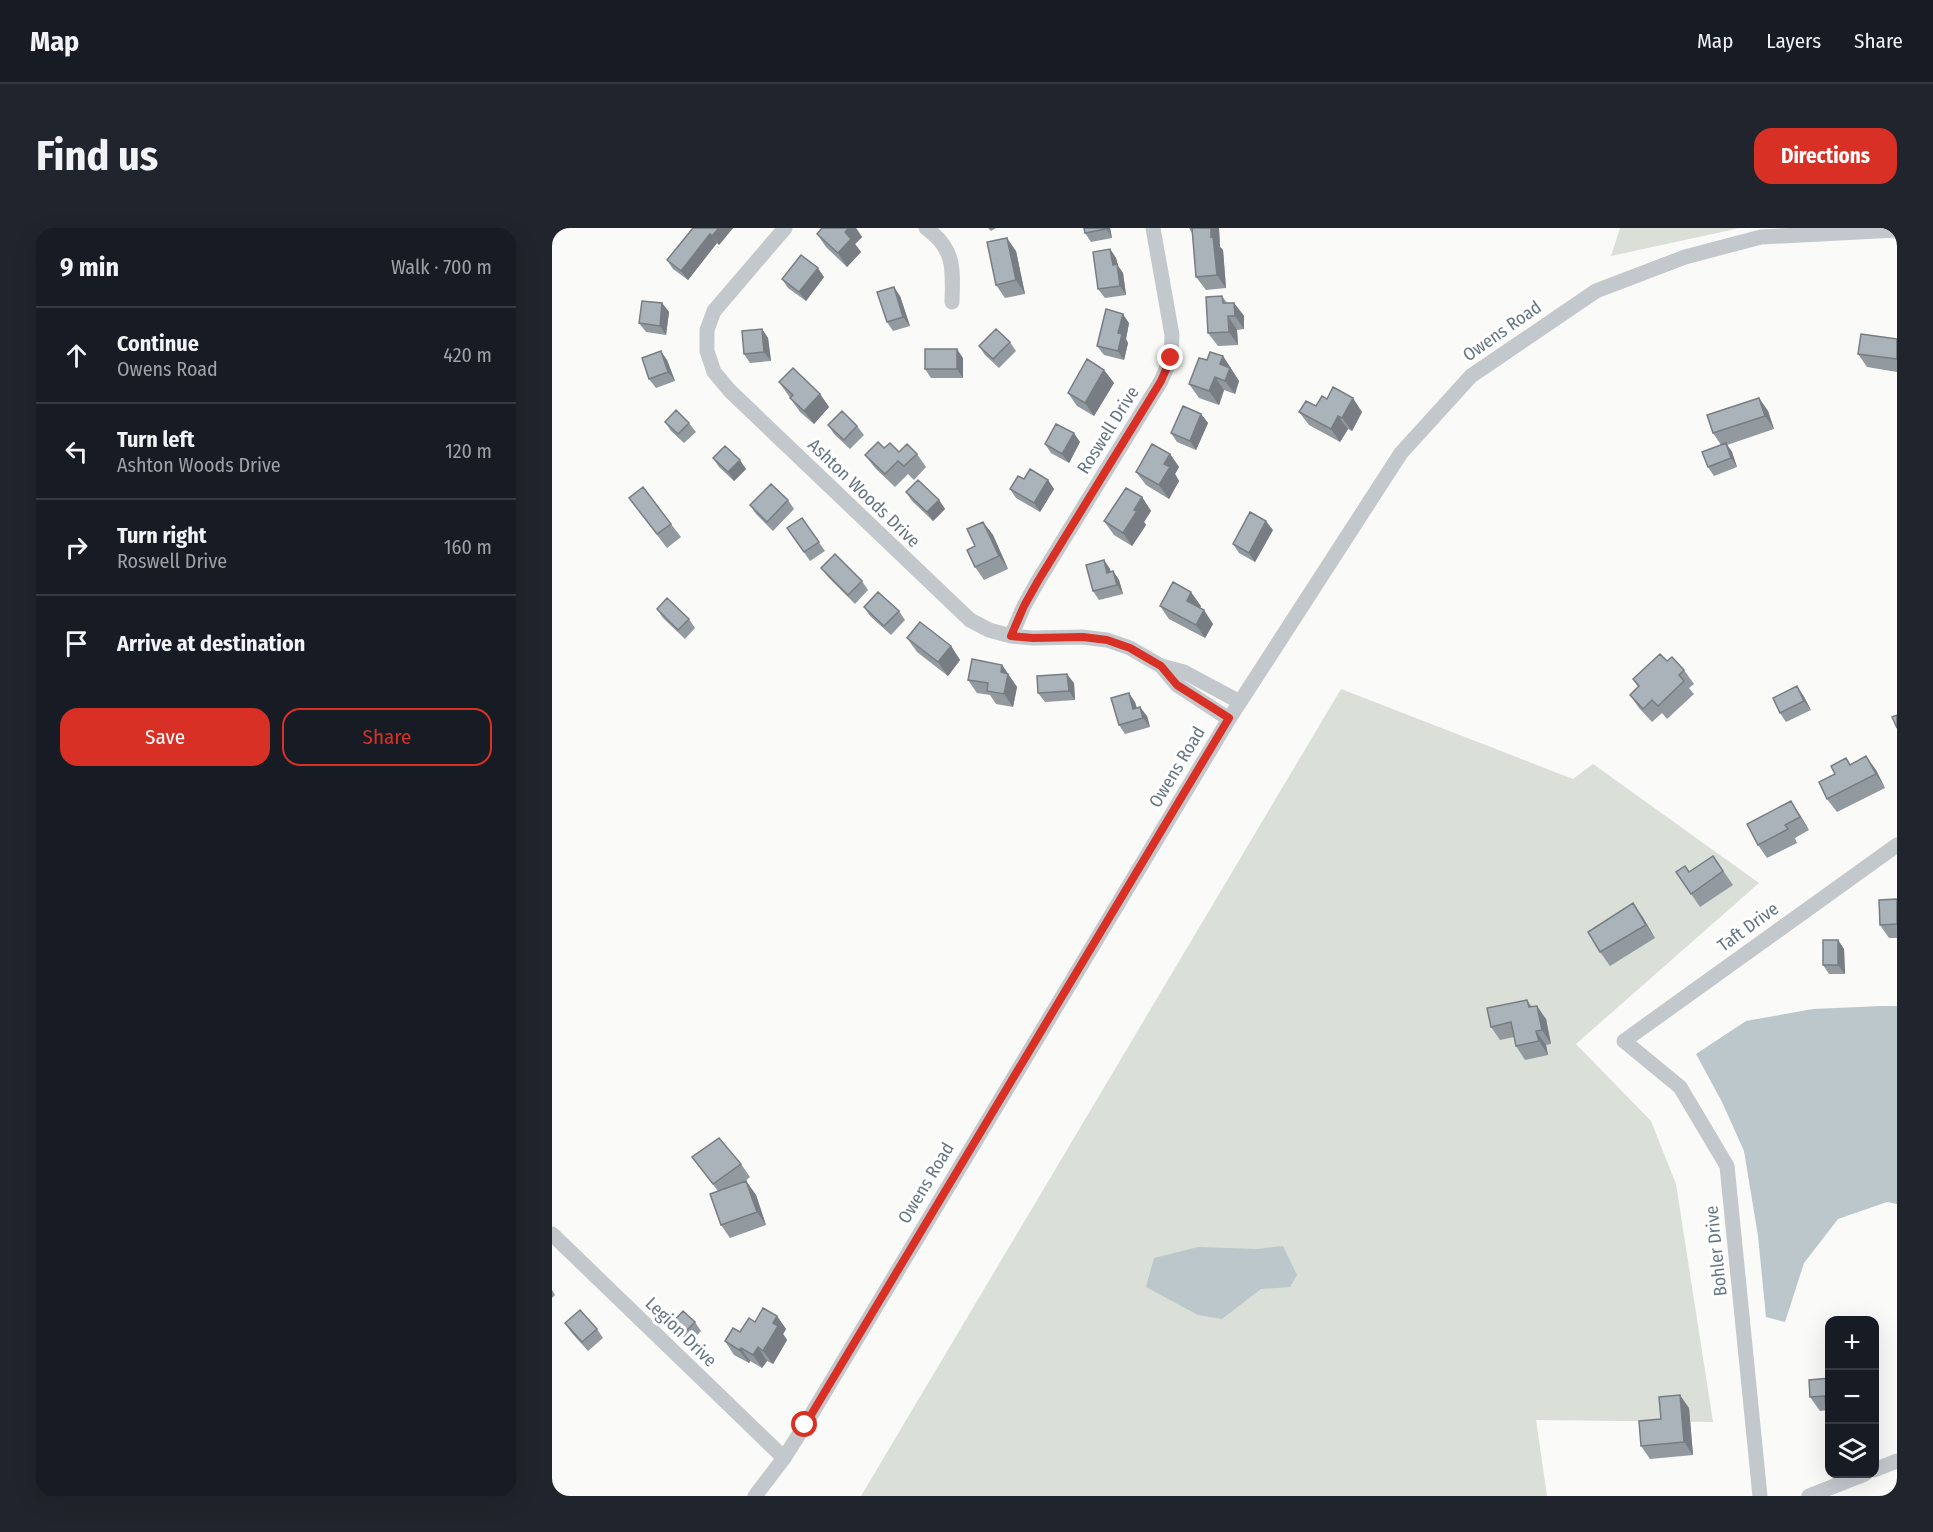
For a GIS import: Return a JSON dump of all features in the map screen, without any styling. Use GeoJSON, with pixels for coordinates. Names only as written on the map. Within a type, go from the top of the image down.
{"type":"FeatureCollection","features":[{"type":"Feature","properties":{"kind":"street","name":"Ashton Woods Drive"},"geometry":{"type":"LineString","coordinates":[[785,228],[714,311],[707,330],[707,351],[714,372],[730,391],[970,620],[989,630],[1011,636],[1083,637],[1107,640],[1130,648],[1161,666],[1184,672],[1240,702]]}},
{"type":"Feature","properties":{"kind":"street"},"geometry":{"type":"LineString","coordinates":[[926,228],[938,236],[949,252],[953,270],[952,302]]}},
{"type":"Feature","properties":{"kind":"street","name":"Roswell Drive"},"geometry":{"type":"LineString","coordinates":[[1011,636],[1038,581],[1161,381],[1171,358],[1172,335],[1153,228]]}},
{"type":"Feature","properties":{"kind":"street","name":"Owens Road"},"geometry":{"type":"LineString","coordinates":[[755,1496],[784,1458],[1229,718],[1401,453],[1471,376],[1596,291],[1685,257],[1761,237],[1897,230]]}},
{"type":"Feature","properties":{"kind":"street","name":"Ashton Woods Drive"},"geometry":{"type":"LineString","coordinates":[[1161,666],[1177,685],[1229,718]]}},
{"type":"Feature","properties":{"kind":"street","name":"Taft Drive"},"geometry":{"type":"LineString","coordinates":[[1623,1041],[1897,845]]}},
{"type":"Feature","properties":{"kind":"street","name":"Bohler Drive"},"geometry":{"type":"LineString","coordinates":[[1623,1041],[1680,1087],[1727,1166],[1760,1496]]}},
{"type":"Feature","properties":{"kind":"street","name":"Legion Drive"},"geometry":{"type":"LineString","coordinates":[[552,1234],[784,1458]]}},
{"type":"Feature","properties":{"kind":"street"},"geometry":{"type":"LineString","coordinates":[[1879,1468],[1897,1461]]}},
{"type":"Feature","properties":{"kind":"street"},"geometry":{"type":"LineString","coordinates":[[1809,1496],[1853,1478]]}},
{"type":"Feature","properties":{"kind":"shaded area"},"geometry":{"type":"Polygon","coordinates":[[[1620,228],[1740,228],[1611,256],[1620,228]]]}},
{"type":"Feature","properties":{"kind":"shaded area"},"geometry":{"type":"Polygon","coordinates":[[[1341,689],[1573,779],[1593,764],[1759,883],[1576,1044],[1651,1121],[1676,1184],[1713,1422],[1536,1420],[1547,1496],[861,1496],[1341,689]]]}},
{"type":"Feature","properties":{"kind":"shaded area"},"geometry":{"type":"Polygon","coordinates":[[[1897,1006],[1897,1204],[1887,1202],[1838,1219],[1804,1263],[1785,1322],[1766,1317],[1758,1236],[1744,1151],[1722,1102],[1696,1054],[1746,1021],[1813,1009],[1897,1006]]]}},
{"type":"Feature","properties":{"kind":"shaded area"},"geometry":{"type":"Polygon","coordinates":[[[1283,1246],[1297,1275],[1290,1287],[1261,1289],[1222,1319],[1198,1315],[1146,1287],[1154,1258],[1198,1247],[1257,1249],[1283,1246]]]}},
{"type":"Feature","properties":{"kind":"building"},"geometry":{"type":"Polygon","coordinates":[[[693,228],[719,228],[712,236],[710,234],[681,271],[667,260],[693,228]]]}},
{"type":"Feature","properties":{"kind":"building"},"geometry":{"type":"Polygon","coordinates":[[[822,228],[849,228],[845,232],[851,239],[838,253],[817,234],[822,228]]]}},
{"type":"Feature","properties":{"kind":"building"},"geometry":{"type":"Polygon","coordinates":[[[1084,228],[1106,228],[1106,229],[1085,233],[1084,228]]]}},
{"type":"Feature","properties":{"kind":"building"},"geometry":{"type":"Polygon","coordinates":[[[1192,228],[1211,228],[1217,275],[1196,277],[1192,228]]]}},
{"type":"Feature","properties":{"kind":"building"},"geometry":{"type":"Polygon","coordinates":[[[1007,238],[1016,280],[996,285],[987,242],[1007,238]]]}},
{"type":"Feature","properties":{"kind":"building"},"geometry":{"type":"Polygon","coordinates":[[[1110,249],[1113,265],[1117,264],[1120,286],[1098,289],[1093,252],[1110,249]]]}},
{"type":"Feature","properties":{"kind":"building"},"geometry":{"type":"Polygon","coordinates":[[[801,255],[818,268],[799,292],[782,279],[801,255]]]}},
{"type":"Feature","properties":{"kind":"building"},"geometry":{"type":"Polygon","coordinates":[[[894,287],[903,317],[887,322],[877,292],[894,287]]]}},
{"type":"Feature","properties":{"kind":"building"},"geometry":{"type":"Polygon","coordinates":[[[1222,296],[1223,303],[1234,303],[1235,316],[1228,316],[1229,332],[1208,333],[1206,297],[1222,296]]]}},
{"type":"Feature","properties":{"kind":"building"},"geometry":{"type":"Polygon","coordinates":[[[642,301],[662,303],[660,326],[639,323],[642,301]]]}},
{"type":"Feature","properties":{"kind":"building"},"geometry":{"type":"Polygon","coordinates":[[[1106,309],[1123,314],[1118,333],[1122,334],[1118,351],[1097,346],[1106,309]]]}},
{"type":"Feature","properties":{"kind":"building"},"geometry":{"type":"Polygon","coordinates":[[[762,329],[764,352],[744,354],[742,331],[762,329]]]}},
{"type":"Feature","properties":{"kind":"building"},"geometry":{"type":"Polygon","coordinates":[[[996,329],[1010,342],[993,359],[979,346],[996,329]]]}},
{"type":"Feature","properties":{"kind":"building"},"geometry":{"type":"Polygon","coordinates":[[[1861,334],[1897,339],[1897,359],[1858,354],[1861,334]]]}},
{"type":"Feature","properties":{"kind":"building"},"geometry":{"type":"Polygon","coordinates":[[[925,349],[957,349],[957,369],[925,369],[925,349]]]}},
{"type":"Feature","properties":{"kind":"building"},"geometry":{"type":"Polygon","coordinates":[[[661,351],[668,372],[649,379],[642,358],[661,351]]]}},
{"type":"Feature","properties":{"kind":"building"},"geometry":{"type":"Polygon","coordinates":[[[1210,352],[1223,356],[1220,364],[1230,368],[1225,381],[1215,377],[1209,391],[1189,384],[1199,358],[1207,360],[1210,352]]]}},
{"type":"Feature","properties":{"kind":"building"},"geometry":{"type":"Polygon","coordinates":[[[1087,359],[1104,370],[1085,403],[1068,393],[1087,359]]]}},
{"type":"Feature","properties":{"kind":"building"},"geometry":{"type":"Polygon","coordinates":[[[793,368],[820,394],[804,411],[790,398],[793,395],[779,382],[793,368]]]}},
{"type":"Feature","properties":{"kind":"building"},"geometry":{"type":"Polygon","coordinates":[[[1333,387],[1353,398],[1342,418],[1338,416],[1331,429],[1299,412],[1306,401],[1316,406],[1322,396],[1327,399],[1333,387]]]}},
{"type":"Feature","properties":{"kind":"building"},"geometry":{"type":"Polygon","coordinates":[[[1759,398],[1765,416],[1713,433],[1707,415],[1759,398]]]}},
{"type":"Feature","properties":{"kind":"building"},"geometry":{"type":"Polygon","coordinates":[[[1183,406],[1201,414],[1190,441],[1171,433],[1183,406]]]}},
{"type":"Feature","properties":{"kind":"building"},"geometry":{"type":"Polygon","coordinates":[[[676,410],[689,423],[678,434],[665,422],[676,410]]]}},
{"type":"Feature","properties":{"kind":"building"},"geometry":{"type":"Polygon","coordinates":[[[842,411],[857,426],[844,440],[828,425],[842,411]]]}},
{"type":"Feature","properties":{"kind":"building"},"geometry":{"type":"Polygon","coordinates":[[[1056,424],[1074,433],[1062,454],[1045,444],[1056,424]]]}},
{"type":"Feature","properties":{"kind":"building"},"geometry":{"type":"Polygon","coordinates":[[[878,442],[884,448],[890,443],[899,452],[907,444],[917,454],[904,466],[898,461],[885,474],[865,455],[878,442]]]}},
{"type":"Feature","properties":{"kind":"building"},"geometry":{"type":"Polygon","coordinates":[[[1726,443],[1731,458],[1708,467],[1702,452],[1726,443]]]}},
{"type":"Feature","properties":{"kind":"building"},"geometry":{"type":"Polygon","coordinates":[[[1152,444],[1170,454],[1164,464],[1170,467],[1159,485],[1136,472],[1152,444]]]}},
{"type":"Feature","properties":{"kind":"building"},"geometry":{"type":"Polygon","coordinates":[[[725,446],[740,460],[728,472],[713,458],[725,446]]]}},
{"type":"Feature","properties":{"kind":"building"},"geometry":{"type":"Polygon","coordinates":[[[1030,469],[1048,480],[1034,503],[1010,489],[1018,476],[1024,479],[1030,469]]]}},
{"type":"Feature","properties":{"kind":"building"},"geometry":{"type":"Polygon","coordinates":[[[918,480],[939,500],[927,512],[906,492],[918,480]]]}},
{"type":"Feature","properties":{"kind":"building"},"geometry":{"type":"Polygon","coordinates":[[[771,484],[788,500],[767,522],[750,505],[771,484]]]}},
{"type":"Feature","properties":{"kind":"building"},"geometry":{"type":"Polygon","coordinates":[[[643,487],[671,524],[657,534],[629,498],[643,487]]]}},
{"type":"Feature","properties":{"kind":"building"},"geometry":{"type":"Polygon","coordinates":[[[1126,488],[1142,497],[1134,510],[1137,511],[1123,533],[1104,521],[1126,488]]]}},
{"type":"Feature","properties":{"kind":"building"},"geometry":{"type":"Polygon","coordinates":[[[1250,512],[1266,521],[1249,553],[1233,544],[1250,512]]]}},
{"type":"Feature","properties":{"kind":"building"},"geometry":{"type":"Polygon","coordinates":[[[802,518],[819,542],[804,552],[787,528],[802,518]]]}},
{"type":"Feature","properties":{"kind":"building"},"geometry":{"type":"Polygon","coordinates":[[[983,522],[999,556],[975,567],[967,550],[975,546],[967,529],[983,522]]]}},
{"type":"Feature","properties":{"kind":"building"},"geometry":{"type":"Polygon","coordinates":[[[835,554],[862,581],[848,595],[821,568],[835,554]]]}},
{"type":"Feature","properties":{"kind":"building"},"geometry":{"type":"Polygon","coordinates":[[[1104,560],[1107,573],[1113,571],[1117,585],[1093,591],[1086,565],[1104,560]]]}},
{"type":"Feature","properties":{"kind":"building"},"geometry":{"type":"Polygon","coordinates":[[[1173,582],[1191,592],[1187,601],[1204,610],[1196,625],[1160,606],[1173,582]]]}},
{"type":"Feature","properties":{"kind":"building"},"geometry":{"type":"Polygon","coordinates":[[[878,592],[899,611],[884,626],[864,607],[878,592]]]}},
{"type":"Feature","properties":{"kind":"building"},"geometry":{"type":"Polygon","coordinates":[[[667,598],[689,619],[678,630],[657,609],[667,598]]]}},
{"type":"Feature","properties":{"kind":"building"},"geometry":{"type":"Polygon","coordinates":[[[920,622],[951,646],[938,662],[907,638],[920,622]]]}},
{"type":"Feature","properties":{"kind":"building"},"geometry":{"type":"Polygon","coordinates":[[[1660,654],[1667,661],[1672,657],[1684,670],[1679,675],[1684,681],[1658,706],[1652,700],[1643,709],[1630,695],[1639,686],[1633,679],[1660,654]]]}},
{"type":"Feature","properties":{"kind":"building"},"geometry":{"type":"Polygon","coordinates":[[[972,659],[1002,665],[1001,672],[1008,674],[1004,694],[987,691],[988,683],[968,680],[972,659]]]}},
{"type":"Feature","properties":{"kind":"building"},"geometry":{"type":"Polygon","coordinates":[[[1067,674],[1069,691],[1038,693],[1037,676],[1067,674]]]}},
{"type":"Feature","properties":{"kind":"building"},"geometry":{"type":"Polygon","coordinates":[[[1797,686],[1804,701],[1780,713],[1773,698],[1797,686]]]}},
{"type":"Feature","properties":{"kind":"building"},"geometry":{"type":"Polygon","coordinates":[[[1129,693],[1133,709],[1140,707],[1143,718],[1119,725],[1111,698],[1129,693]]]}},
{"type":"Feature","properties":{"kind":"building"},"geometry":{"type":"Polygon","coordinates":[[[1897,715],[1897,728],[1892,717],[1897,715]]]}},
{"type":"Feature","properties":{"kind":"building"},"geometry":{"type":"Polygon","coordinates":[[[1866,756],[1876,774],[1827,799],[1819,782],[1835,774],[1831,766],[1846,758],[1850,765],[1866,756]]]}},
{"type":"Feature","properties":{"kind":"building"},"geometry":{"type":"Polygon","coordinates":[[[1791,801],[1800,817],[1785,825],[1788,829],[1758,845],[1747,824],[1791,801]]]}},
{"type":"Feature","properties":{"kind":"building"},"geometry":{"type":"Polygon","coordinates":[[[1713,856],[1723,871],[1691,894],[1676,872],[1685,866],[1689,872],[1713,856]]]}},
{"type":"Feature","properties":{"kind":"building"},"geometry":{"type":"Polygon","coordinates":[[[1897,899],[1897,924],[1880,925],[1879,900],[1897,899]]]}},
{"type":"Feature","properties":{"kind":"building"},"geometry":{"type":"Polygon","coordinates":[[[1633,903],[1646,925],[1600,952],[1588,932],[1633,903]]]}},
{"type":"Feature","properties":{"kind":"building"},"geometry":{"type":"Polygon","coordinates":[[[1823,940],[1838,940],[1838,965],[1823,965],[1823,940]]]}},
{"type":"Feature","properties":{"kind":"building"},"geometry":{"type":"Polygon","coordinates":[[[1527,1000],[1529,1007],[1537,1006],[1542,1030],[1536,1031],[1539,1041],[1516,1046],[1511,1022],[1491,1027],[1487,1008],[1527,1000]]]}},
{"type":"Feature","properties":{"kind":"building"},"geometry":{"type":"Polygon","coordinates":[[[719,1138],[741,1164],[713,1184],[692,1157],[719,1138]]]}},
{"type":"Feature","properties":{"kind":"building"},"geometry":{"type":"Polygon","coordinates":[[[746,1181],[757,1212],[721,1225],[710,1194],[746,1181]]]}},
{"type":"Feature","properties":{"kind":"building"},"geometry":{"type":"Polygon","coordinates":[[[763,1308],[777,1316],[773,1323],[778,1326],[763,1351],[758,1347],[753,1355],[725,1341],[733,1328],[740,1332],[749,1318],[755,1322],[763,1308]]]}},
{"type":"Feature","properties":{"kind":"building"},"geometry":{"type":"Polygon","coordinates":[[[580,1310],[597,1329],[582,1342],[565,1323],[580,1310]]]}},
{"type":"Feature","properties":{"kind":"building"},"geometry":{"type":"Polygon","coordinates":[[[683,1311],[695,1322],[683,1334],[672,1323],[683,1311]]]}},
{"type":"Feature","properties":{"kind":"building"},"geometry":{"type":"Polygon","coordinates":[[[1825,1378],[1825,1396],[1810,1397],[1809,1380],[1825,1378]]]}},
{"type":"Feature","properties":{"kind":"building"},"geometry":{"type":"Polygon","coordinates":[[[1680,1395],[1684,1442],[1641,1446],[1639,1421],[1661,1419],[1659,1397],[1680,1395]]]}},
{"type":"Feature","properties":{"kind":"route"},"geometry":{"type":"LineString","coordinates":[[805,1425],[1229,718],[1177,685],[1161,666],[1130,648],[1107,640],[1083,637],[1011,636],[1038,581],[1161,381],[1171,358]]}}]}
